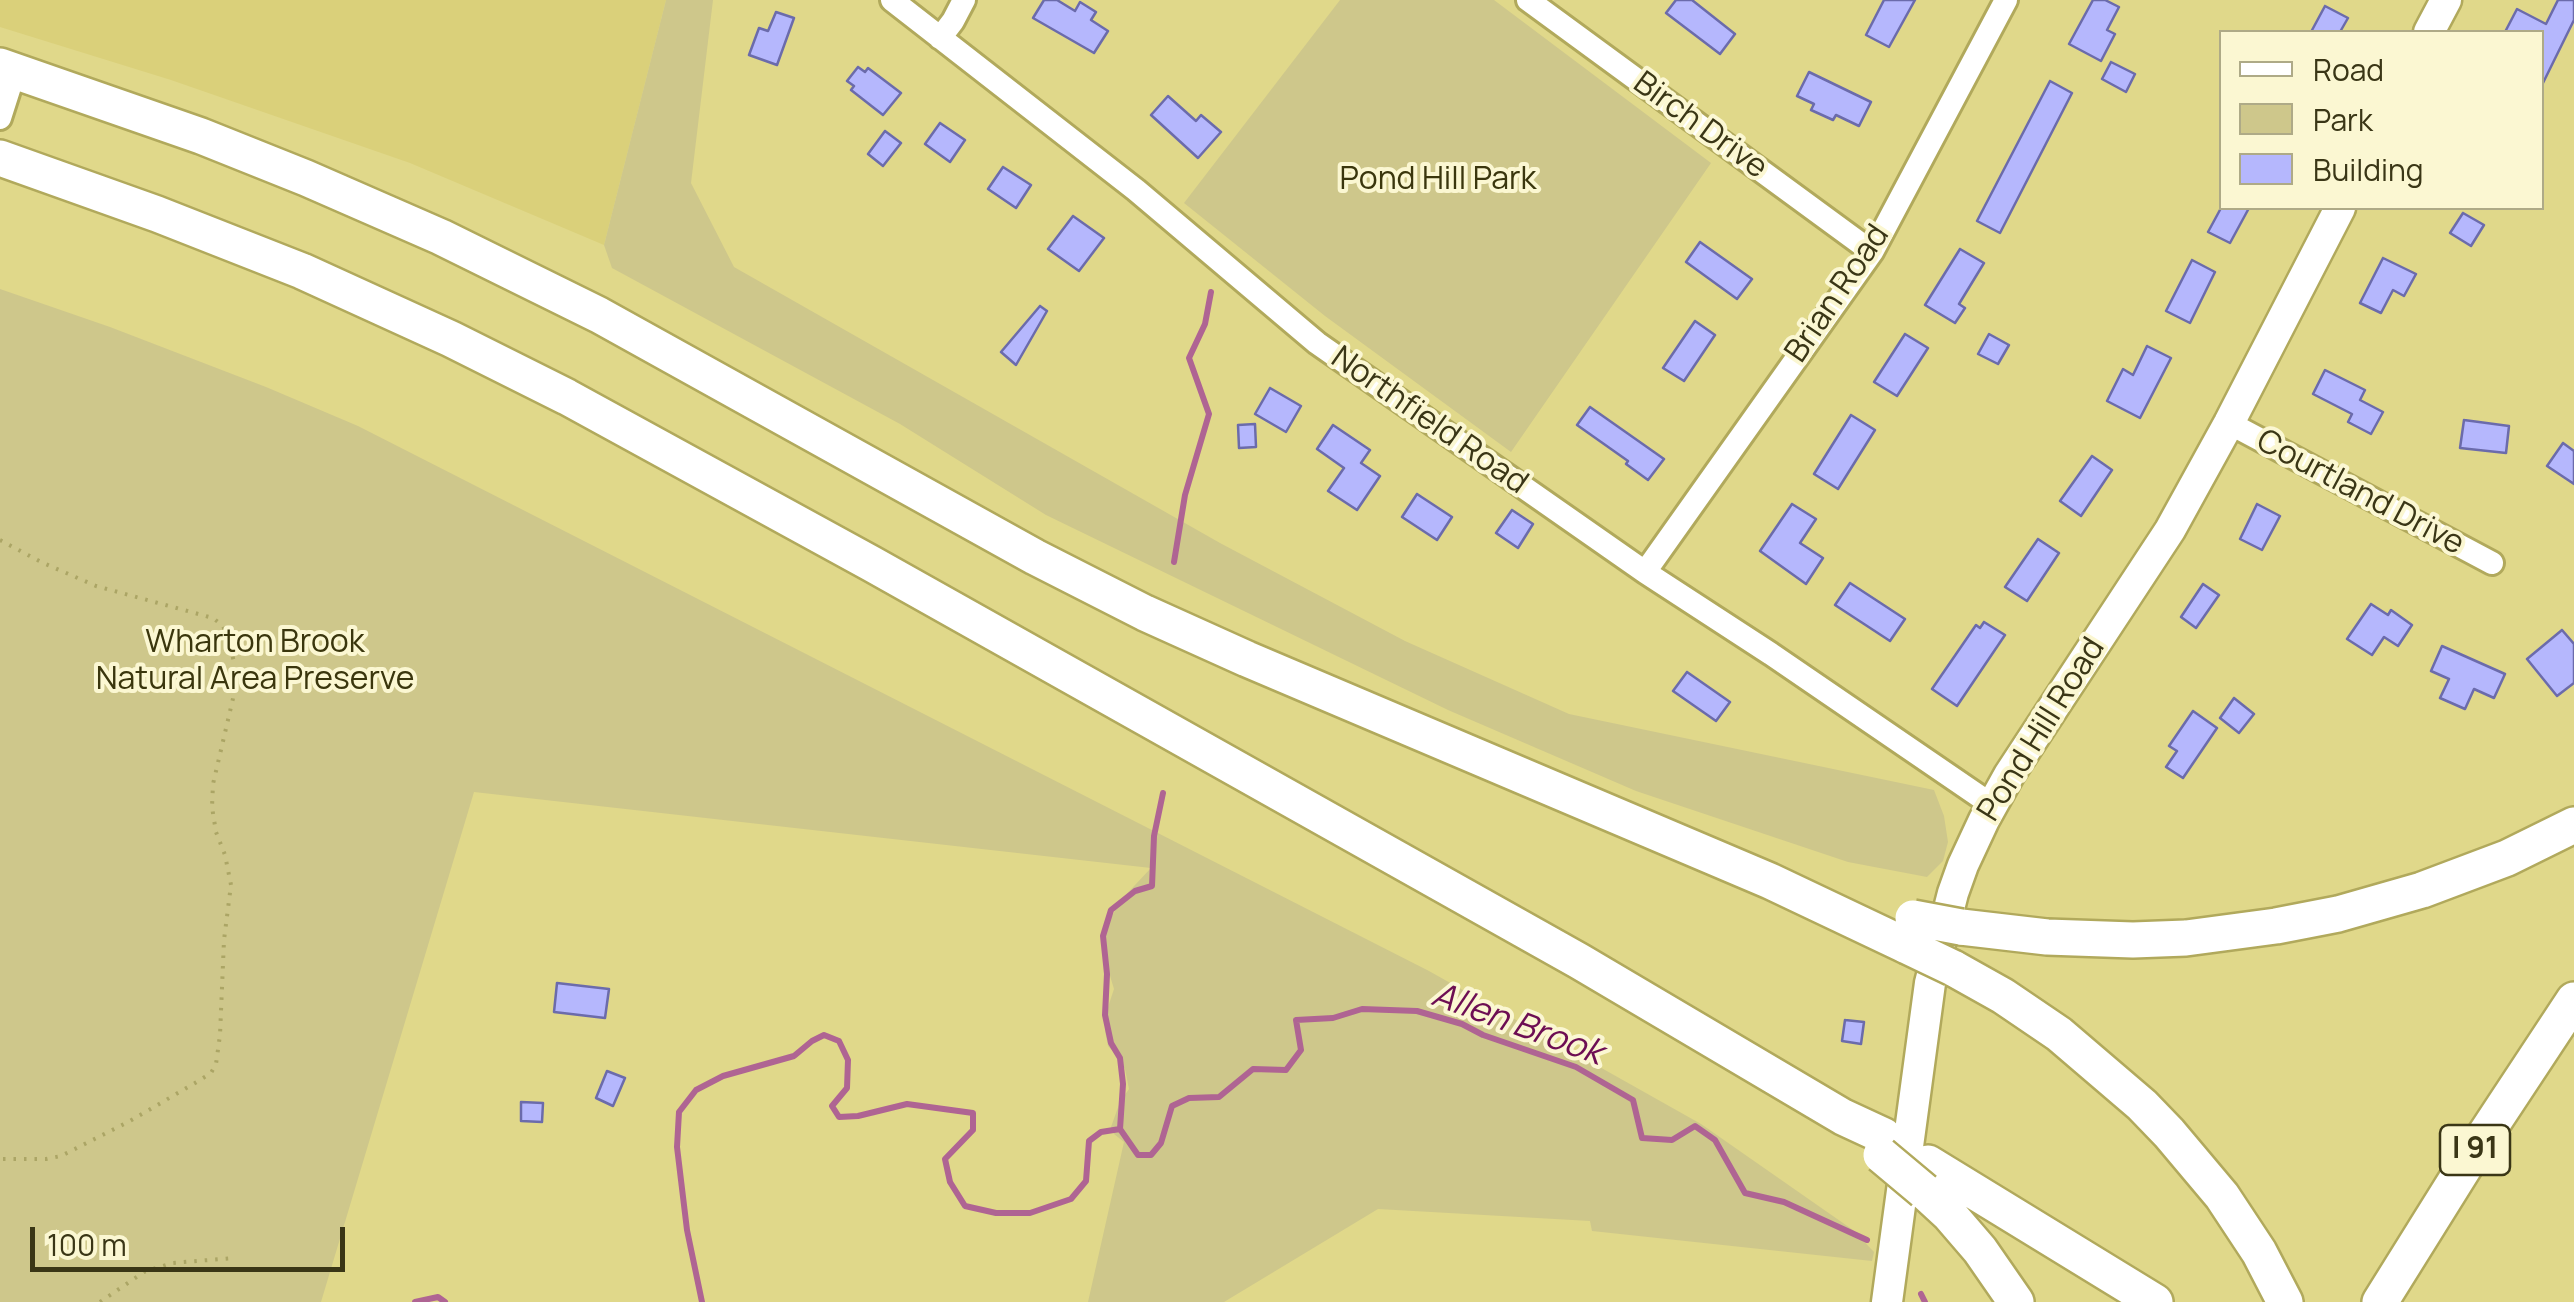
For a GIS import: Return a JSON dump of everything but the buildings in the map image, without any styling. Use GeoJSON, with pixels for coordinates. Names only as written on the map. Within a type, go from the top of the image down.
{"type":"FeatureCollection","features":[{"type":"Feature","properties":{"kind":"highway"},"geometry":{"type":"LineString","coordinates":[[8,68],[202,136],[427,231],[599,314],[1146,614],[1770,882],[1910,932],[1953,968],[2059,1034],[2142,1105],[2222,1196],[2260,1252],[2282,1294]]}},
{"type":"Feature","properties":{"kind":"highway"},"geometry":{"type":"LineString","coordinates":[[0,158],[302,271],[567,397],[1580,961],[1843,1117],[1926,1177],[2155,1302]]}},
{"type":"Feature","properties":{"kind":"highway"},"geometry":{"type":"LineString","coordinates":[[1910,932],[1961,927],[2047,937],[2133,940],[2276,926],[2363,908],[2437,885],[2574,826]]}},
{"type":"Feature","properties":{"kind":"highway","name":"I 91"},"geometry":{"type":"LineString","coordinates":[[2380,1302],[2574,1000]]}},
{"type":"Feature","properties":{"kind":"highway"},"geometry":{"type":"LineString","coordinates":[[1926,1177],[2016,1302]]}},
{"type":"Feature","properties":{"kind":"main road"},"geometry":{"type":"LineString","coordinates":[[2430,30],[2446,0]]}},
{"type":"Feature","properties":{"kind":"main road","name":"Pond Hill Road"},"geometry":{"type":"LineString","coordinates":[[1887,1302],[1930,984],[1952,893],[1975,836],[2023,753],[2170,530],[2339,210]]}},
{"type":"Feature","properties":{"kind":"street","name":"Northfield Road"},"geometry":{"type":"LineString","coordinates":[[892,0],[1136,190],[1317,343],[1645,572],[1992,805]]}},
{"type":"Feature","properties":{"kind":"street"},"geometry":{"type":"LineString","coordinates":[[940,38],[964,0]]}},
{"type":"Feature","properties":{"kind":"street","name":"Birch Drive"},"geometry":{"type":"LineString","coordinates":[[1528,0],[1872,252]]}},
{"type":"Feature","properties":{"kind":"street","name":"Brian Road"},"geometry":{"type":"LineString","coordinates":[[1645,572],[1872,252],[2006,0]]}},
{"type":"Feature","properties":{"kind":"street"},"geometry":{"type":"LineString","coordinates":[[0,118],[8,68]]}},
{"type":"Feature","properties":{"kind":"street","name":"Courtland Drive"},"geometry":{"type":"LineString","coordinates":[[2229,424],[2492,563]]}},
{"type":"Feature","properties":{"kind":"path"},"geometry":{"type":"LineString","coordinates":[[0,540],[96,586],[212,618],[223,626],[228,638],[236,690],[213,784],[216,832],[226,855],[231,885],[216,1064],[211,1073],[194,1084],[60,1156],[0,1158]]}},
{"type":"Feature","properties":{"kind":"path"},"geometry":{"type":"LineString","coordinates":[[100,1302],[144,1272],[172,1263],[234,1258]]}},
{"type":"Feature","properties":{"kind":"shaded area"},"geometry":{"type":"Polygon","coordinates":[[[0,0],[666,0],[604,245],[410,163],[171,80],[0,27],[0,0]]]}},
{"type":"Feature","properties":{"kind":"green space"},"geometry":{"type":"Polygon","coordinates":[[[666,0],[713,0],[691,183],[734,267],[1220,543],[1405,641],[1569,714],[1934,790],[1948,842],[1943,861],[1927,877],[1848,862],[1636,791],[1448,710],[1046,515],[900,424],[612,268],[604,245],[666,0]]]}},
{"type":"Feature","properties":{"kind":"green space","name":"Pond Hill Park"},"geometry":{"type":"Polygon","coordinates":[[[1340,0],[1494,0],[1711,163],[1511,452],[1325,316],[1184,203],[1340,0]]]}},
{"type":"Feature","properties":{"kind":"green space","name":"Wharton Brook Natural Area Preserve"},"geometry":{"type":"Polygon","coordinates":[[[0,289],[110,327],[358,426],[1429,971],[1701,1124],[1853,1230],[1874,1252],[1872,1261],[1592,1231],[1590,1221],[1378,1209],[1224,1302],[1088,1302],[1124,1142],[1111,1127],[1129,1089],[1125,1069],[1108,1046],[1105,1031],[1114,989],[1104,944],[1120,901],[1151,868],[474,792],[321,1302],[0,1302],[0,289]]]}},
{"type":"Feature","properties":{"kind":"waterway"},"geometry":{"type":"LineString","coordinates":[[1174,562],[1185,495],[1209,414],[1189,358],[1205,324],[1211,292]]}},
{"type":"Feature","properties":{"kind":"waterway"},"geometry":{"type":"LineString","coordinates":[[1120,1129],[1123,1084],[1120,1058],[1111,1043],[1105,1015],[1107,974],[1103,936],[1111,910],[1135,891],[1152,886],[1154,836],[1163,793]]}},
{"type":"Feature","properties":{"kind":"waterway","name":"Allen Brook"},"geometry":{"type":"LineString","coordinates":[[702,1302],[687,1230],[677,1147],[679,1112],[696,1090],[723,1076],[794,1056],[824,1035],[839,1041],[848,1060],[847,1088],[832,1106],[839,1117],[907,1104],[973,1113],[973,1130],[945,1159],[950,1182],[965,1206],[996,1213],[1030,1213],[1071,1199],[1086,1181],[1089,1141],[1101,1132],[1120,1129],[1138,1155],[1151,1155],[1161,1143],[1172,1106],[1189,1098],[1219,1097],[1253,1069],[1286,1070],[1301,1050],[1296,1020],[1333,1018],[1362,1009],[1417,1011],[1576,1067],[1633,1100],[1642,1138],[1672,1140],[1695,1126],[1715,1140],[1745,1193],[1784,1202],[1867,1240]]}},
{"type":"Feature","properties":{"kind":"waterway","name":"Allen Brook"},"geometry":{"type":"LineString","coordinates":[[1921,1294],[1925,1302]]}},
{"type":"Feature","properties":{"kind":"waterway","name":"Allen Brook"},"geometry":{"type":"LineString","coordinates":[[415,1302],[438,1297],[445,1302]]}}]}
